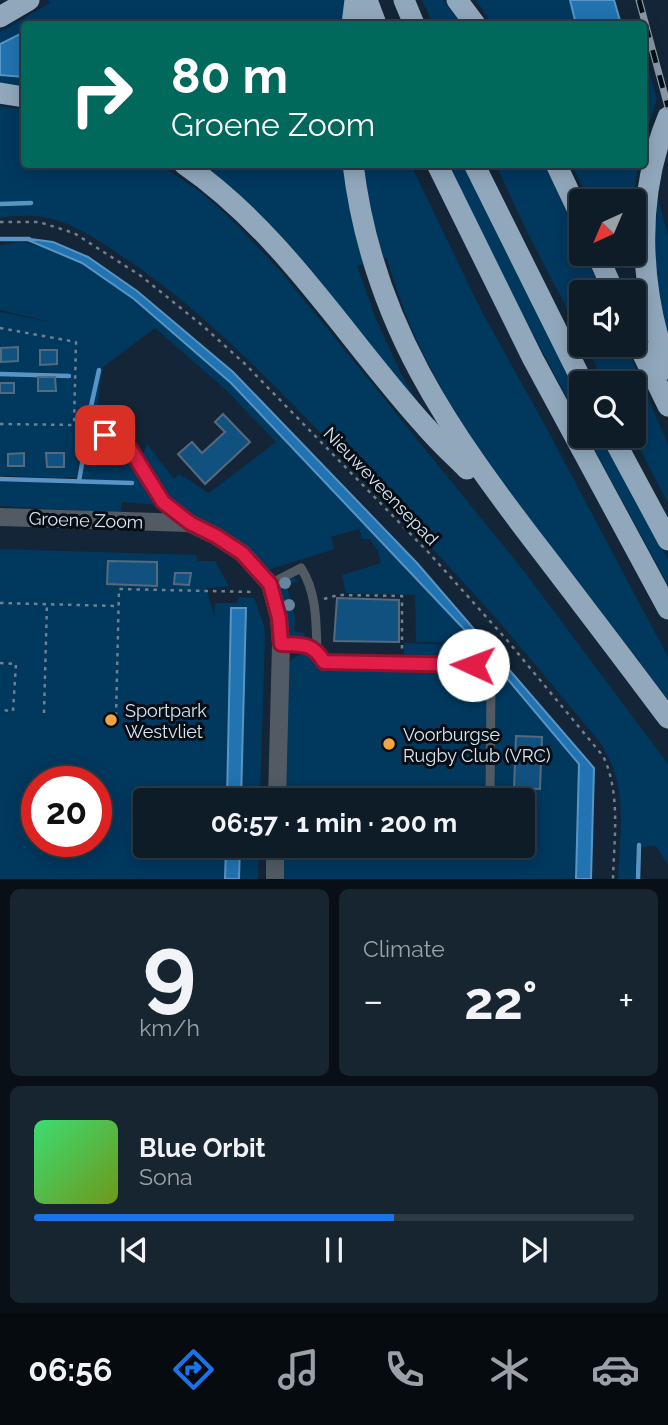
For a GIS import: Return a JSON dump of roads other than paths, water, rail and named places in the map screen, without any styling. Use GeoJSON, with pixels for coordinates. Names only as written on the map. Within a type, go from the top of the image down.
{"type":"FeatureCollection","features":[{"type":"Feature","properties":{"kind":"highway"},"geometry":{"type":"LineString","coordinates":[[0,17],[29,0]]}},
{"type":"Feature","properties":{"kind":"highway"},"geometry":{"type":"LineString","coordinates":[[352,21],[355,0]]}},
{"type":"Feature","properties":{"kind":"highway"},"geometry":{"type":"LineString","coordinates":[[367,0],[375,21]]}},
{"type":"Feature","properties":{"kind":"highway"},"geometry":{"type":"LineString","coordinates":[[404,0],[413,21]]}},
{"type":"Feature","properties":{"kind":"highway"},"geometry":{"type":"LineString","coordinates":[[457,0],[473,21]]}},
{"type":"Feature","properties":{"kind":"highway"},"geometry":{"type":"LineString","coordinates":[[0,93],[21,96]]}},
{"type":"Feature","properties":{"kind":"highway"},"geometry":{"type":"LineString","coordinates":[[668,117],[652,165],[644,239],[652,312],[668,369]]}},
{"type":"Feature","properties":{"kind":"highway"},"geometry":{"type":"LineString","coordinates":[[189,168],[227,198],[281,251],[426,427],[520,523]]}},
{"type":"Feature","properties":{"kind":"highway"},"geometry":{"type":"LineString","coordinates":[[354,168],[358,203],[373,264],[394,321],[422,380],[471,458],[668,718]]}},
{"type":"Feature","properties":{"kind":"highway"},"geometry":{"type":"LineString","coordinates":[[439,168],[533,359],[668,609]]}},
{"type":"Feature","properties":{"kind":"highway"},"geometry":{"type":"LineString","coordinates":[[476,168],[577,371]]}},
{"type":"Feature","properties":{"kind":"highway"},"geometry":{"type":"LineString","coordinates":[[558,168],[569,192]]}},
{"type":"Feature","properties":{"kind":"highway"},"geometry":{"type":"LineString","coordinates":[[645,357],[668,406]]}},
{"type":"Feature","properties":{"kind":"highway"},"geometry":{"type":"LineString","coordinates":[[618,448],[668,540]]}},
{"type":"Feature","properties":{"kind":"street","name":"Groene Zoom"},"geometry":{"type":"LineString","coordinates":[[0,517],[190,523],[242,553],[271,588],[279,618],[281,644],[277,788]]}},
{"type":"Feature","properties":{"kind":"street"},"geometry":{"type":"LineString","coordinates":[[275,858],[275,879]]}},
{"type":"Feature","properties":{"kind":"lane"},"geometry":{"type":"LineString","coordinates":[[105,435],[130,449],[163,502],[190,523]]}},
{"type":"Feature","properties":{"kind":"lane"},"geometry":{"type":"LineString","coordinates":[[271,588],[301,568],[306,575],[316,609],[317,651]]}},
{"type":"Feature","properties":{"kind":"lane"},"geometry":{"type":"LineString","coordinates":[[281,644],[305,645],[317,651],[324,662],[473,665],[482,669],[489,676],[491,685],[490,788]]}},
{"type":"Feature","properties":{"kind":"waterway"},"geometry":{"type":"LineString","coordinates":[[0,204],[31,203]]}},
{"type":"Feature","properties":{"kind":"waterway"},"geometry":{"type":"LineString","coordinates":[[0,239],[29,239]]}},
{"type":"Feature","properties":{"kind":"waterway"},"geometry":{"type":"LineString","coordinates":[[88,420],[99,370]]}},
{"type":"Feature","properties":{"kind":"waterway"},"geometry":{"type":"LineString","coordinates":[[0,374],[69,376]]}},
{"type":"Feature","properties":{"kind":"waterway"},"geometry":{"type":"LineString","coordinates":[[79,481],[86,440]]}},
{"type":"Feature","properties":{"kind":"waterway"},"geometry":{"type":"LineString","coordinates":[[0,479],[132,483]]}},
{"type":"Feature","properties":{"kind":"waterway"},"geometry":{"type":"LineString","coordinates":[[638,879],[639,845]]}},
{"type":"Feature","properties":{"kind":"railway"},"geometry":{"type":"LineString","coordinates":[[639,0],[645,21]]}},
{"type":"Feature","properties":{"kind":"railway"},"geometry":{"type":"LineString","coordinates":[[647,30],[668,107]]}},
{"type":"Feature","properties":{"kind":"place","name":"Sportpark Westvliet"},"geometry":{"type":"Point","coordinates":[111,720]}},
{"type":"Feature","properties":{"kind":"place","name":"Voorburgse Rugby Club (VRC)"},"geometry":{"type":"Point","coordinates":[389,744]}}]}
